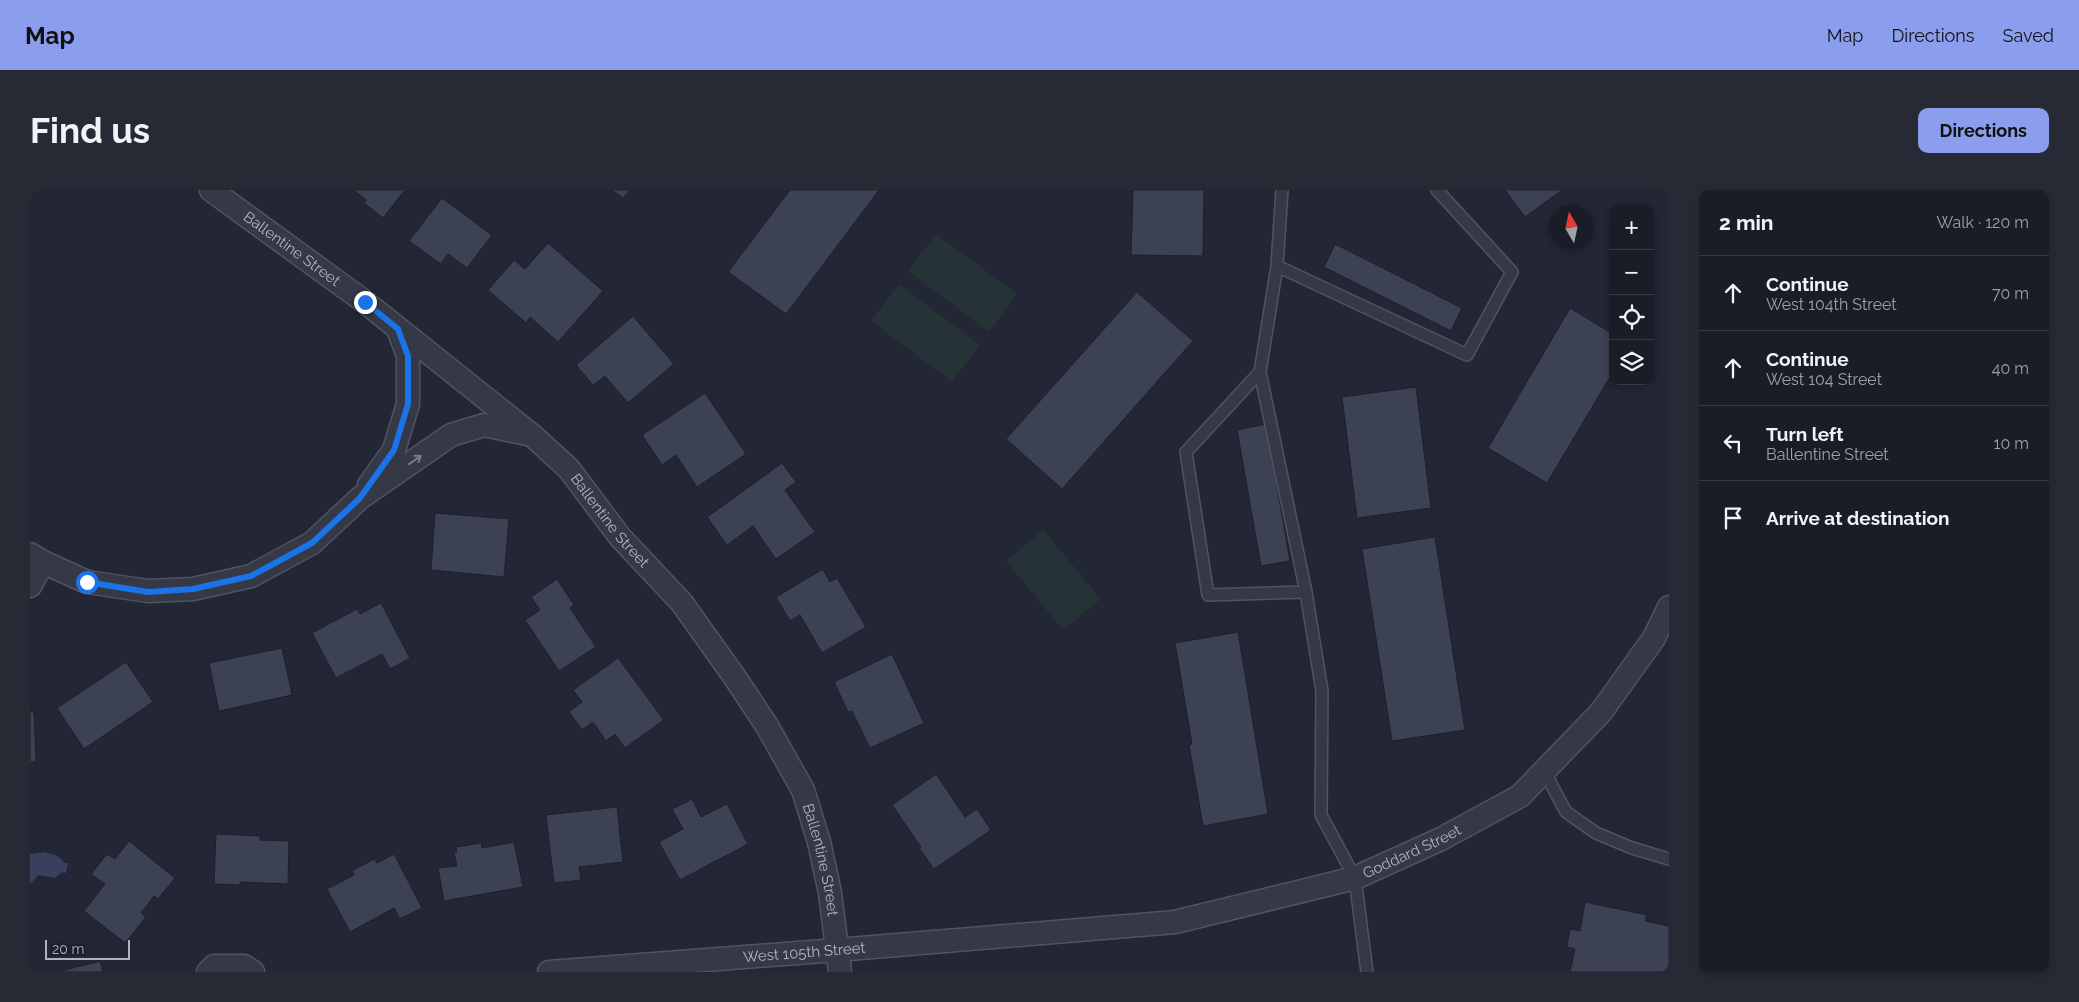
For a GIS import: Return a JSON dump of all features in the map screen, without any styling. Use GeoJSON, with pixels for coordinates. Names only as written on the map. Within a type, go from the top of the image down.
{"type":"FeatureCollection","features":[{"type":"Feature","properties":{"kind":"street","name":"Ballentine Street"},"geometry":{"type":"LineString","coordinates":[[211,190],[365,302],[533,436],[569,470],[620,537],[682,603],[767,726],[803,790],[820,842],[830,893],[838,961]]}},
{"type":"Feature","properties":{"kind":"street"},"geometry":{"type":"LineString","coordinates":[[360,498],[394,450],[408,404],[408,356],[398,329]]}},
{"type":"Feature","properties":{"kind":"street"},"geometry":{"type":"LineString","coordinates":[[30,586],[36,558],[87,582],[148,592],[193,589],[251,576],[312,543],[360,498],[451,435],[484,425],[533,436]]}},
{"type":"Feature","properties":{"kind":"street","name":"Goddard Street"},"geometry":{"type":"LineString","coordinates":[[1060,931],[1175,922],[1355,878],[1441,839],[1520,796],[1601,712],[1654,638],[1669,607]]}},
{"type":"Feature","properties":{"kind":"street","name":"West 105th Street"},"geometry":{"type":"LineString","coordinates":[[549,972],[838,961],[1060,931]]}},
{"type":"Feature","properties":{"kind":"street"},"geometry":{"type":"LineString","coordinates":[[208,972],[214,966],[244,966],[253,972]]}},
{"type":"Feature","properties":{"kind":"lane"},"geometry":{"type":"LineString","coordinates":[[1282,190],[1277,266],[1260,372],[1306,592],[1322,691],[1321,815],[1355,878],[1367,972]]}},
{"type":"Feature","properties":{"kind":"lane"},"geometry":{"type":"LineString","coordinates":[[1277,266],[1467,355],[1512,272],[1436,190]]}},
{"type":"Feature","properties":{"kind":"lane"},"geometry":{"type":"LineString","coordinates":[[1260,372],[1186,452],[1208,595],[1306,592]]}},
{"type":"Feature","properties":{"kind":"lane"},"geometry":{"type":"LineString","coordinates":[[1544,771],[1566,812],[1596,834],[1632,848],[1669,859]]}},
{"type":"Feature","properties":{"kind":"shaded area"},"geometry":{"type":"Polygon","coordinates":[[[936,234],[1017,294],[989,332],[908,271],[936,234]]]}},
{"type":"Feature","properties":{"kind":"shaded area"},"geometry":{"type":"Polygon","coordinates":[[[899,284],[980,345],[952,382],[871,321],[899,284]]]}},
{"type":"Feature","properties":{"kind":"shaded area"},"geometry":{"type":"Polygon","coordinates":[[[1043,530],[1101,599],[1063,630],[1006,561],[1043,530]]]}},
{"type":"Feature","properties":{"kind":"water"},"geometry":{"type":"Polygon","coordinates":[[[44,852],[55,855],[64,863],[68,863],[66,873],[62,872],[55,878],[39,875],[30,884],[30,854],[44,852]]]}},
{"type":"Feature","properties":{"kind":"building"},"geometry":{"type":"Polygon","coordinates":[[[354,190],[405,190],[383,218],[364,203],[366,200],[354,190]]]}},
{"type":"Feature","properties":{"kind":"building"},"geometry":{"type":"Polygon","coordinates":[[[612,190],[630,190],[623,198],[612,190]]]}},
{"type":"Feature","properties":{"kind":"building"},"geometry":{"type":"Polygon","coordinates":[[[790,190],[879,190],[786,314],[728,272],[790,190]]]}},
{"type":"Feature","properties":{"kind":"building"},"geometry":{"type":"Polygon","coordinates":[[[1133,190],[1204,190],[1203,256],[1131,255],[1133,190]]]}},
{"type":"Feature","properties":{"kind":"building"},"geometry":{"type":"Polygon","coordinates":[[[1505,190],[1562,190],[1525,217],[1505,190]]]}},
{"type":"Feature","properties":{"kind":"building"},"geometry":{"type":"Polygon","coordinates":[[[442,198],[492,235],[467,268],[448,254],[441,264],[409,241],[442,198]]]}},
{"type":"Feature","properties":{"kind":"building"},"geometry":{"type":"Polygon","coordinates":[[[548,243],[603,291],[558,342],[530,317],[526,323],[488,290],[514,260],[525,269],[548,243]]]}},
{"type":"Feature","properties":{"kind":"building"},"geometry":{"type":"Polygon","coordinates":[[[1335,244],[1462,308],[1451,331],[1324,267],[1335,244]]]}},
{"type":"Feature","properties":{"kind":"building"},"geometry":{"type":"Polygon","coordinates":[[[1137,292],[1193,341],[1062,489],[1006,439],[1137,292]]]}},
{"type":"Feature","properties":{"kind":"building"},"geometry":{"type":"Polygon","coordinates":[[[1570,308],[1609,332],[1609,379],[1547,483],[1488,448],[1570,308]]]}},
{"type":"Feature","properties":{"kind":"building"},"geometry":{"type":"Polygon","coordinates":[[[633,316],[674,364],[628,403],[605,376],[593,385],[576,365],[633,316]]]}},
{"type":"Feature","properties":{"kind":"building"},"geometry":{"type":"Polygon","coordinates":[[[1416,387],[1431,508],[1357,518],[1342,397],[1416,387]]]}},
{"type":"Feature","properties":{"kind":"building"},"geometry":{"type":"Polygon","coordinates":[[[705,393],[746,454],[697,487],[676,455],[662,465],[642,435],[705,393]]]}},
{"type":"Feature","properties":{"kind":"building"},"geometry":{"type":"Polygon","coordinates":[[[1266,424],[1290,561],[1261,566],[1237,430],[1266,424]]]}},
{"type":"Feature","properties":{"kind":"building"},"geometry":{"type":"Polygon","coordinates":[[[782,463],[796,482],[785,490],[815,532],[776,559],[753,526],[727,545],[707,517],[782,463]]]}},
{"type":"Feature","properties":{"kind":"building"},"geometry":{"type":"Polygon","coordinates":[[[435,513],[509,519],[504,577],[431,570],[435,513]]]}},
{"type":"Feature","properties":{"kind":"building"},"geometry":{"type":"Polygon","coordinates":[[[1435,537],[1465,730],[1392,741],[1362,549],[1435,537]]]}},
{"type":"Feature","properties":{"kind":"building"},"geometry":{"type":"Polygon","coordinates":[[[823,569],[830,582],[837,578],[866,627],[822,653],[800,615],[790,621],[776,597],[823,569]]]}},
{"type":"Feature","properties":{"kind":"building"},"geometry":{"type":"Polygon","coordinates":[[[557,579],[574,605],[570,608],[596,647],[559,671],[525,620],[540,610],[531,597],[557,579]]]}},
{"type":"Feature","properties":{"kind":"building"},"geometry":{"type":"Polygon","coordinates":[[[381,603],[410,658],[390,669],[382,654],[336,678],[312,633],[357,609],[360,614],[381,603]]]}},
{"type":"Feature","properties":{"kind":"building"},"geometry":{"type":"Polygon","coordinates":[[[1238,632],[1268,814],[1203,826],[1189,745],[1192,744],[1175,643],[1238,632]]]}},
{"type":"Feature","properties":{"kind":"building"},"geometry":{"type":"Polygon","coordinates":[[[282,648],[292,695],[219,711],[209,663],[282,648]]]}},
{"type":"Feature","properties":{"kind":"building"},"geometry":{"type":"Polygon","coordinates":[[[892,654],[924,723],[870,748],[852,711],[848,712],[834,682],[892,654]]]}},
{"type":"Feature","properties":{"kind":"building"},"geometry":{"type":"Polygon","coordinates":[[[618,658],[664,720],[625,748],[615,734],[606,741],[593,722],[582,730],[569,712],[582,702],[573,690],[618,658]]]}},
{"type":"Feature","properties":{"kind":"building"},"geometry":{"type":"Polygon","coordinates":[[[126,662],[153,702],[84,749],[57,708],[126,662]]]}},
{"type":"Feature","properties":{"kind":"building"},"geometry":{"type":"Polygon","coordinates":[[[30,712],[34,712],[36,762],[30,762],[30,712]]]}},
{"type":"Feature","properties":{"kind":"building"},"geometry":{"type":"Polygon","coordinates":[[[936,774],[965,817],[977,809],[991,830],[934,869],[892,805],[936,774]]]}},
{"type":"Feature","properties":{"kind":"building"},"geometry":{"type":"Polygon","coordinates":[[[692,799],[701,817],[727,804],[748,844],[680,880],[659,842],[683,829],[672,809],[692,799]]]}},
{"type":"Feature","properties":{"kind":"building"},"geometry":{"type":"Polygon","coordinates":[[[617,807],[623,862],[579,867],[581,880],[554,883],[546,815],[617,807]]]}},
{"type":"Feature","properties":{"kind":"building"},"geometry":{"type":"Polygon","coordinates":[[[216,834],[260,836],[260,840],[289,841],[288,884],[240,882],[240,885],[214,884],[216,834]]]}},
{"type":"Feature","properties":{"kind":"building"},"geometry":{"type":"Polygon","coordinates":[[[129,841],[175,878],[158,899],[154,896],[141,913],[146,917],[125,943],[84,911],[105,884],[91,874],[107,854],[115,859],[129,841]]]}},
{"type":"Feature","properties":{"kind":"building"},"geometry":{"type":"Polygon","coordinates":[[[514,842],[523,887],[444,901],[438,868],[457,866],[454,852],[457,852],[456,847],[481,843],[482,848],[514,842]]]}},
{"type":"Feature","properties":{"kind":"building"},"geometry":{"type":"Polygon","coordinates":[[[394,854],[422,908],[400,919],[394,908],[350,932],[327,889],[354,875],[352,871],[374,859],[377,863],[394,854]]]}},
{"type":"Feature","properties":{"kind":"building"},"geometry":{"type":"Polygon","coordinates":[[[1585,902],[1647,915],[1645,921],[1669,926],[1669,972],[1570,972],[1575,949],[1567,947],[1570,929],[1580,931],[1585,902]]]}},
{"type":"Feature","properties":{"kind":"building"},"geometry":{"type":"Polygon","coordinates":[[[100,961],[103,972],[57,972],[100,961]]]}},
{"type":"Feature","properties":{"kind":"route"},"geometry":{"type":"LineString","coordinates":[[87,582],[148,592],[193,589],[251,576],[312,543],[360,498],[394,450],[408,404],[408,356],[398,329],[365,302]]}}]}
